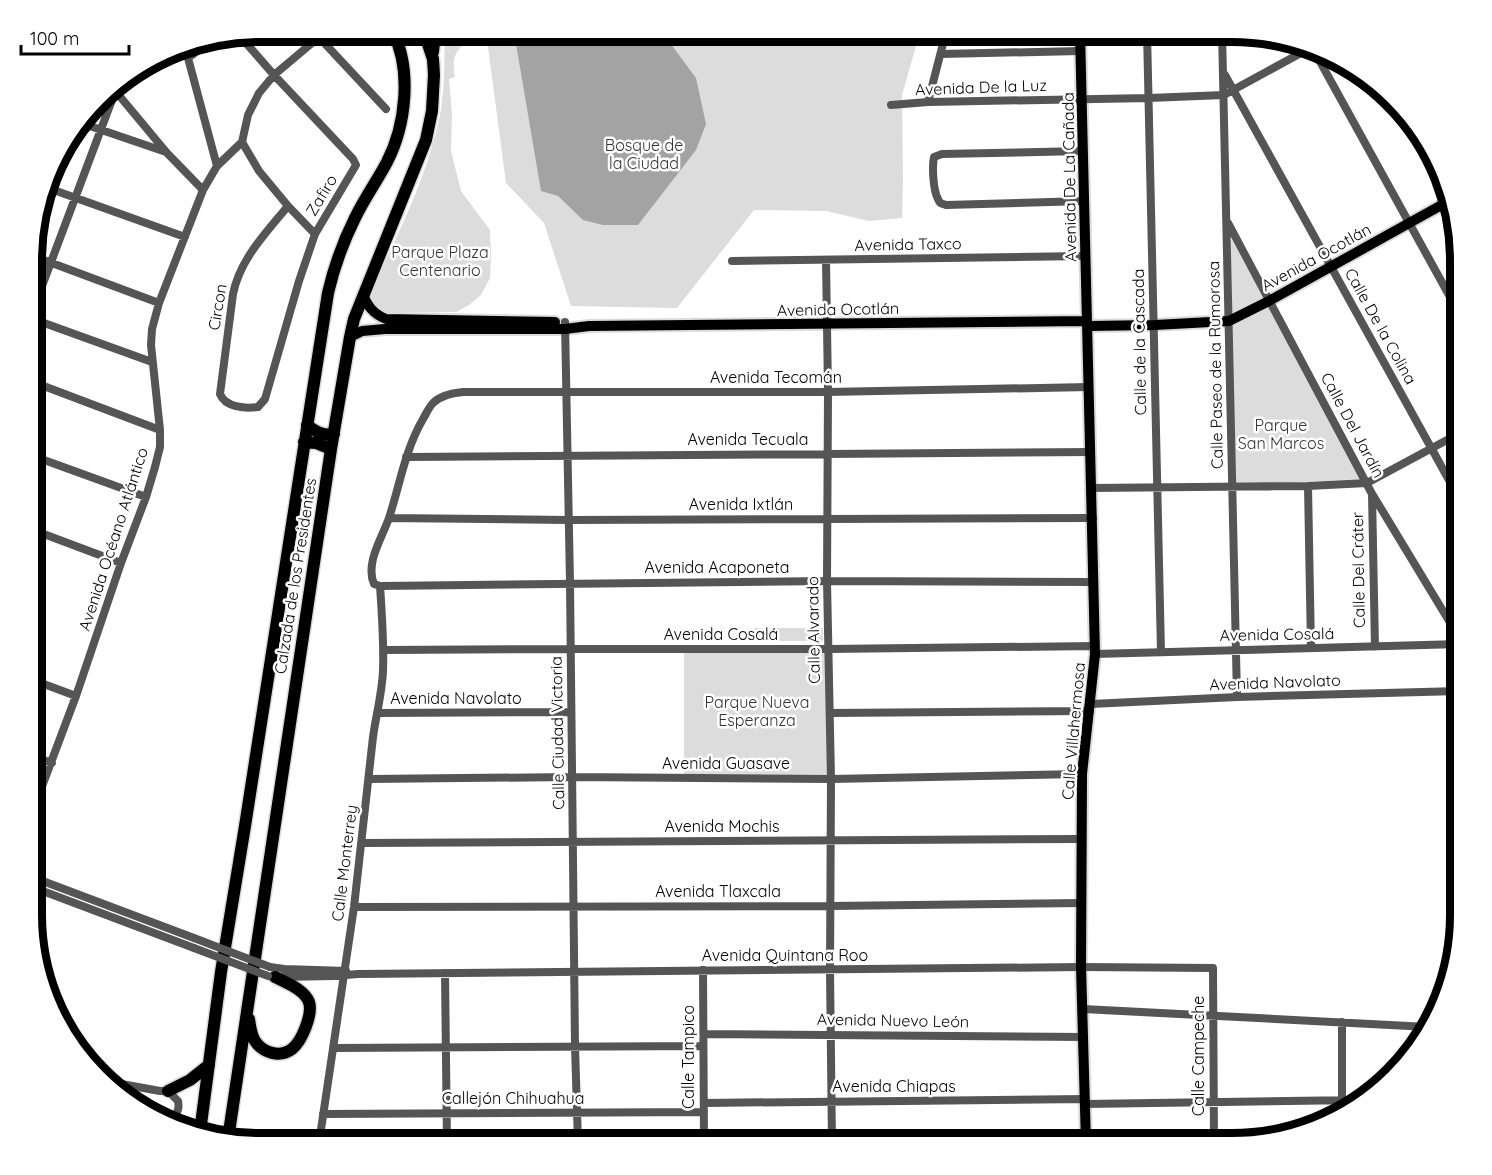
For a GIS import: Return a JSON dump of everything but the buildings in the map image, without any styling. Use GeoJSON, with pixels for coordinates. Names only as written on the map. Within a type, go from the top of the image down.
{"type":"FeatureCollection","features":[{"type":"Feature","properties":{"kind":"highway","name":"Calzada de los Presidentes"},"geometry":{"type":"LineString","coordinates":[[201,1125],[221,972],[324,314],[333,270],[355,217],[387,161],[399,129],[405,85],[397,42]]}},
{"type":"Feature","properties":{"kind":"highway"},"geometry":{"type":"LineString","coordinates":[[387,161],[395,155],[410,112],[412,93],[410,68],[404,42]]}},
{"type":"Feature","properties":{"kind":"highway","name":"Calzada de los Presidentes"},"geometry":{"type":"LineString","coordinates":[[229,1131],[331,449],[350,337],[363,295],[426,141],[432,111],[433,59],[427,42]]}},
{"type":"Feature","properties":{"kind":"highway"},"geometry":{"type":"LineString","coordinates":[[433,59],[434,42]]}},
{"type":"Feature","properties":{"kind":"highway"},"geometry":{"type":"LineString","coordinates":[[307,425],[319,433],[334,434]]}},
{"type":"Feature","properties":{"kind":"highway"},"geometry":{"type":"LineString","coordinates":[[304,442],[331,449]]}},
{"type":"Feature","properties":{"kind":"highway"},"geometry":{"type":"LineString","coordinates":[[247,1010],[251,1032],[261,1048],[276,1054],[285,1053],[297,1044],[308,1020],[310,1008],[308,1000],[299,990],[271,973]]}},
{"type":"Feature","properties":{"kind":"highway"},"geometry":{"type":"LineString","coordinates":[[168,1091],[190,1080],[209,1065]]}},
{"type":"Feature","properties":{"kind":"main road","name":"Avenida De La Cañada"},"geometry":{"type":"LineString","coordinates":[[1080,42],[1088,324]]}},
{"type":"Feature","properties":{"kind":"main road","name":"Avenida Ocotlán"},"geometry":{"type":"LineString","coordinates":[[350,337],[362,331],[385,329],[826,324],[1155,326],[1229,321],[1443,204]]}},
{"type":"Feature","properties":{"kind":"main road","name":"Avenida Ocotlán"},"geometry":{"type":"LineString","coordinates":[[363,295],[367,305],[386,319],[565,326]]}},
{"type":"Feature","properties":{"kind":"main road","name":"Calle Villahermosa"},"geometry":{"type":"LineString","coordinates":[[1086,1133],[1081,967],[1082,774],[1095,650],[1088,324]]}},
{"type":"Feature","properties":{"kind":"street","name":"Zafiro"},"geometry":{"type":"LineString","coordinates":[[244,42],[356,162],[355,168],[315,234],[299,281],[267,394],[258,407]]}},
{"type":"Feature","properties":{"kind":"street"},"geometry":{"type":"LineString","coordinates":[[309,42],[274,75],[254,100],[242,142],[259,171],[315,234]]}},
{"type":"Feature","properties":{"kind":"street"},"geometry":{"type":"LineString","coordinates":[[327,42],[386,109]]}},
{"type":"Feature","properties":{"kind":"street"},"geometry":{"type":"LineString","coordinates":[[928,102],[943,42]]}},
{"type":"Feature","properties":{"kind":"street","name":"Calle de la Cascada"},"geometry":{"type":"LineString","coordinates":[[1147,42],[1161,652]]}},
{"type":"Feature","properties":{"kind":"street","name":"Calle Paseo de la Rumorosa"},"geometry":{"type":"LineString","coordinates":[[1222,42],[1237,697]]}},
{"type":"Feature","properties":{"kind":"street"},"geometry":{"type":"LineString","coordinates":[[940,54],[1080,51]]}},
{"type":"Feature","properties":{"kind":"street"},"geometry":{"type":"LineString","coordinates":[[188,58],[196,52]]}},
{"type":"Feature","properties":{"kind":"street","name":"Avenida De la Luz"},"geometry":{"type":"LineString","coordinates":[[891,105],[1224,94],[1300,53]]}},
{"type":"Feature","properties":{"kind":"street"},"geometry":{"type":"LineString","coordinates":[[185,56],[217,166]]}},
{"type":"Feature","properties":{"kind":"street"},"geometry":{"type":"LineString","coordinates":[[1320,61],[1450,297]]}},
{"type":"Feature","properties":{"kind":"street","name":"Calle De la Colina"},"geometry":{"type":"LineString","coordinates":[[1223,72],[1450,482]]}},
{"type":"Feature","properties":{"kind":"street"},"geometry":{"type":"LineString","coordinates":[[118,94],[167,153],[203,190]]}},
{"type":"Feature","properties":{"kind":"street"},"geometry":{"type":"LineString","coordinates":[[42,286],[110,102]]}},
{"type":"Feature","properties":{"kind":"street"},"geometry":{"type":"LineString","coordinates":[[88,126],[167,153]]}},
{"type":"Feature","properties":{"kind":"street","name":"Avenida Océano Atlántico"},"geometry":{"type":"LineString","coordinates":[[42,787],[146,497],[160,447],[152,362],[152,329],[159,303],[203,190],[217,166],[242,142]]}},
{"type":"Feature","properties":{"kind":"street"},"geometry":{"type":"LineString","coordinates":[[1083,151],[942,154],[934,157],[933,166],[936,196],[946,205],[1084,201]]}},
{"type":"Feature","properties":{"kind":"street"},"geometry":{"type":"LineString","coordinates":[[54,190],[185,237]]}},
{"type":"Feature","properties":{"kind":"street","name":"Circon"},"geometry":{"type":"LineString","coordinates":[[258,407],[251,408],[224,402],[220,394],[236,281],[241,268],[255,246],[288,206]]}},
{"type":"Feature","properties":{"kind":"street","name":"Calle Del Jardín"},"geometry":{"type":"LineString","coordinates":[[1226,220],[1371,492],[1450,622]]}},
{"type":"Feature","properties":{"kind":"street","name":"Avenida Taxco"},"geometry":{"type":"LineString","coordinates":[[732,261],[1085,256]]}},
{"type":"Feature","properties":{"kind":"street"},"geometry":{"type":"LineString","coordinates":[[42,259],[159,303]]}},
{"type":"Feature","properties":{"kind":"street","name":"Calle Alvarado"},"geometry":{"type":"LineString","coordinates":[[826,260],[832,1133]]}},
{"type":"Feature","properties":{"kind":"street"},"geometry":{"type":"LineString","coordinates":[[42,322],[152,362]]}},
{"type":"Feature","properties":{"kind":"street","name":"Calle Ciudad Victoria"},"geometry":{"type":"LineString","coordinates":[[565,326],[578,1133]]}},
{"type":"Feature","properties":{"kind":"street"},"geometry":{"type":"LineString","coordinates":[[42,385],[160,430]]}},
{"type":"Feature","properties":{"kind":"street","name":"Avenida Tecomán"},"geometry":{"type":"LineString","coordinates":[[463,392],[828,392],[1089,387]]}},
{"type":"Feature","properties":{"kind":"street","name":"Calle Monterrey"},"geometry":{"type":"LineString","coordinates":[[321,1133],[354,907],[374,726],[378,713],[383,672],[378,586],[372,580],[371,571],[406,457],[419,426],[434,402],[445,395],[463,392]]}},
{"type":"Feature","properties":{"kind":"street"},"geometry":{"type":"LineString","coordinates":[[1092,488],[1308,486],[1367,483],[1450,439]]}},
{"type":"Feature","properties":{"kind":"street","name":"Avenida Tecuala"},"geometry":{"type":"LineString","coordinates":[[406,457],[1091,452]]}},
{"type":"Feature","properties":{"kind":"street"},"geometry":{"type":"LineString","coordinates":[[42,459],[146,497]]}},
{"type":"Feature","properties":{"kind":"street"},"geometry":{"type":"LineString","coordinates":[[1308,486],[1311,648]]}},
{"type":"Feature","properties":{"kind":"street","name":"Calle Del Cráter"},"geometry":{"type":"LineString","coordinates":[[1371,492],[1375,646]]}},
{"type":"Feature","properties":{"kind":"street","name":"Avenida Ixtlán"},"geometry":{"type":"LineString","coordinates":[[389,518],[568,520],[1093,518]]}},
{"type":"Feature","properties":{"kind":"street"},"geometry":{"type":"LineString","coordinates":[[42,533],[121,563]]}},
{"type":"Feature","properties":{"kind":"street","name":"Avenida Acaponeta"},"geometry":{"type":"LineString","coordinates":[[378,586],[827,581],[1094,582]]}},
{"type":"Feature","properties":{"kind":"street","name":"Avenida Cosalá"},"geometry":{"type":"LineString","coordinates":[[383,650],[829,649],[1161,652],[1437,645],[1450,640]]}},
{"type":"Feature","properties":{"kind":"street"},"geometry":{"type":"LineString","coordinates":[[42,683],[76,696]]}},
{"type":"Feature","properties":{"kind":"street","name":"Avenida Navolato"},"geometry":{"type":"LineString","coordinates":[[830,713],[1090,707],[1237,697],[1450,691]]}},
{"type":"Feature","properties":{"kind":"street","name":"Avenida Navolato"},"geometry":{"type":"LineString","coordinates":[[378,713],[571,712]]}},
{"type":"Feature","properties":{"kind":"street"},"geometry":{"type":"LineString","coordinates":[[42,760],[51,763]]}},
{"type":"Feature","properties":{"kind":"street","name":"Avenida Guasave"},"geometry":{"type":"LineString","coordinates":[[369,779],[572,777],[831,779],[1082,774]]}},
{"type":"Feature","properties":{"kind":"street","name":"Avenida Mochis"},"geometry":{"type":"LineString","coordinates":[[362,843],[1081,839]]}},
{"type":"Feature","properties":{"kind":"street"},"geometry":{"type":"LineString","coordinates":[[42,881],[194,938],[271,973]]}},
{"type":"Feature","properties":{"kind":"street"},"geometry":{"type":"LineString","coordinates":[[42,891],[194,948],[271,973]]}},
{"type":"Feature","properties":{"kind":"street","name":"Avenida Tlaxcala"},"geometry":{"type":"LineString","coordinates":[[354,907],[1082,903]]}},
{"type":"Feature","properties":{"kind":"street","name":"Avenida Quintana Roo"},"geometry":{"type":"LineString","coordinates":[[271,973],[284,969],[358,974],[1081,967],[1213,968]]}},
{"type":"Feature","properties":{"kind":"street","name":"Calle Campeche"},"geometry":{"type":"LineString","coordinates":[[1213,968],[1214,1133]]}},
{"type":"Feature","properties":{"kind":"street","name":"Calle Tampico"},"geometry":{"type":"LineString","coordinates":[[703,970],[704,1133]]}},
{"type":"Feature","properties":{"kind":"street"},"geometry":{"type":"LineString","coordinates":[[445,973],[447,1133]]}},
{"type":"Feature","properties":{"kind":"street"},"geometry":{"type":"LineString","coordinates":[[1083,1009],[1419,1026]]}},
{"type":"Feature","properties":{"kind":"street"},"geometry":{"type":"LineString","coordinates":[[1342,1022],[1342,1103]]}},
{"type":"Feature","properties":{"kind":"street","name":"Avenida Nuevo León"},"geometry":{"type":"LineString","coordinates":[[702,1034],[1084,1037]]}},
{"type":"Feature","properties":{"kind":"street"},"geometry":{"type":"LineString","coordinates":[[334,1048],[703,1046]]}},
{"type":"Feature","properties":{"kind":"street"},"geometry":{"type":"LineString","coordinates":[[122,1084],[168,1091],[176,1097],[179,1106],[175,1115]]}},
{"type":"Feature","properties":{"kind":"street","name":"Avenida Chiapas"},"geometry":{"type":"LineString","coordinates":[[704,1107],[831,1101],[1213,1101],[1339,1105]]}},
{"type":"Feature","properties":{"kind":"street","name":"Callejón Chihuahua"},"geometry":{"type":"LineString","coordinates":[[324,1114],[577,1112],[704,1107]]}},
{"type":"Feature","properties":{"kind":"green space","name":"Parque Plaza Centenario"},"geometry":{"type":"Polygon","coordinates":[[[445,42],[466,42],[455,56],[455,77],[449,79],[452,113],[451,151],[461,191],[490,230],[490,278],[481,295],[456,312],[381,313],[371,305],[369,296],[410,207],[427,162],[440,115],[445,42]]]}},
{"type":"Feature","properties":{"kind":"green space","name":"Bosque de la Ciudad"},"geometry":{"type":"Polygon","coordinates":[[[487,42],[917,42],[902,95],[902,218],[869,221],[826,211],[754,210],[677,308],[571,306],[544,223],[506,183],[487,42]]]}},
{"type":"Feature","properties":{"kind":"green space","name":"Parque San Marcos"},"geometry":{"type":"Polygon","coordinates":[[[1231,238],[1263,297],[1230,321],[1231,326],[1271,306],[1361,479],[1234,486],[1229,308],[1231,238]]]}},
{"type":"Feature","properties":{"kind":"green space"},"geometry":{"type":"Polygon","coordinates":[[[754,628],[823,628],[823,641],[755,641],[754,628]]]}},
{"type":"Feature","properties":{"kind":"green space","name":"Parque Nueva Esperanza"},"geometry":{"type":"Polygon","coordinates":[[[829,646],[830,776],[684,775],[684,648],[829,646]]]}},
{"type":"Feature","properties":{"kind":"shaded area"},"geometry":{"type":"Polygon","coordinates":[[[516,42],[669,42],[696,78],[706,124],[696,150],[638,225],[603,225],[583,220],[558,196],[541,191],[516,42]]]}}]}
